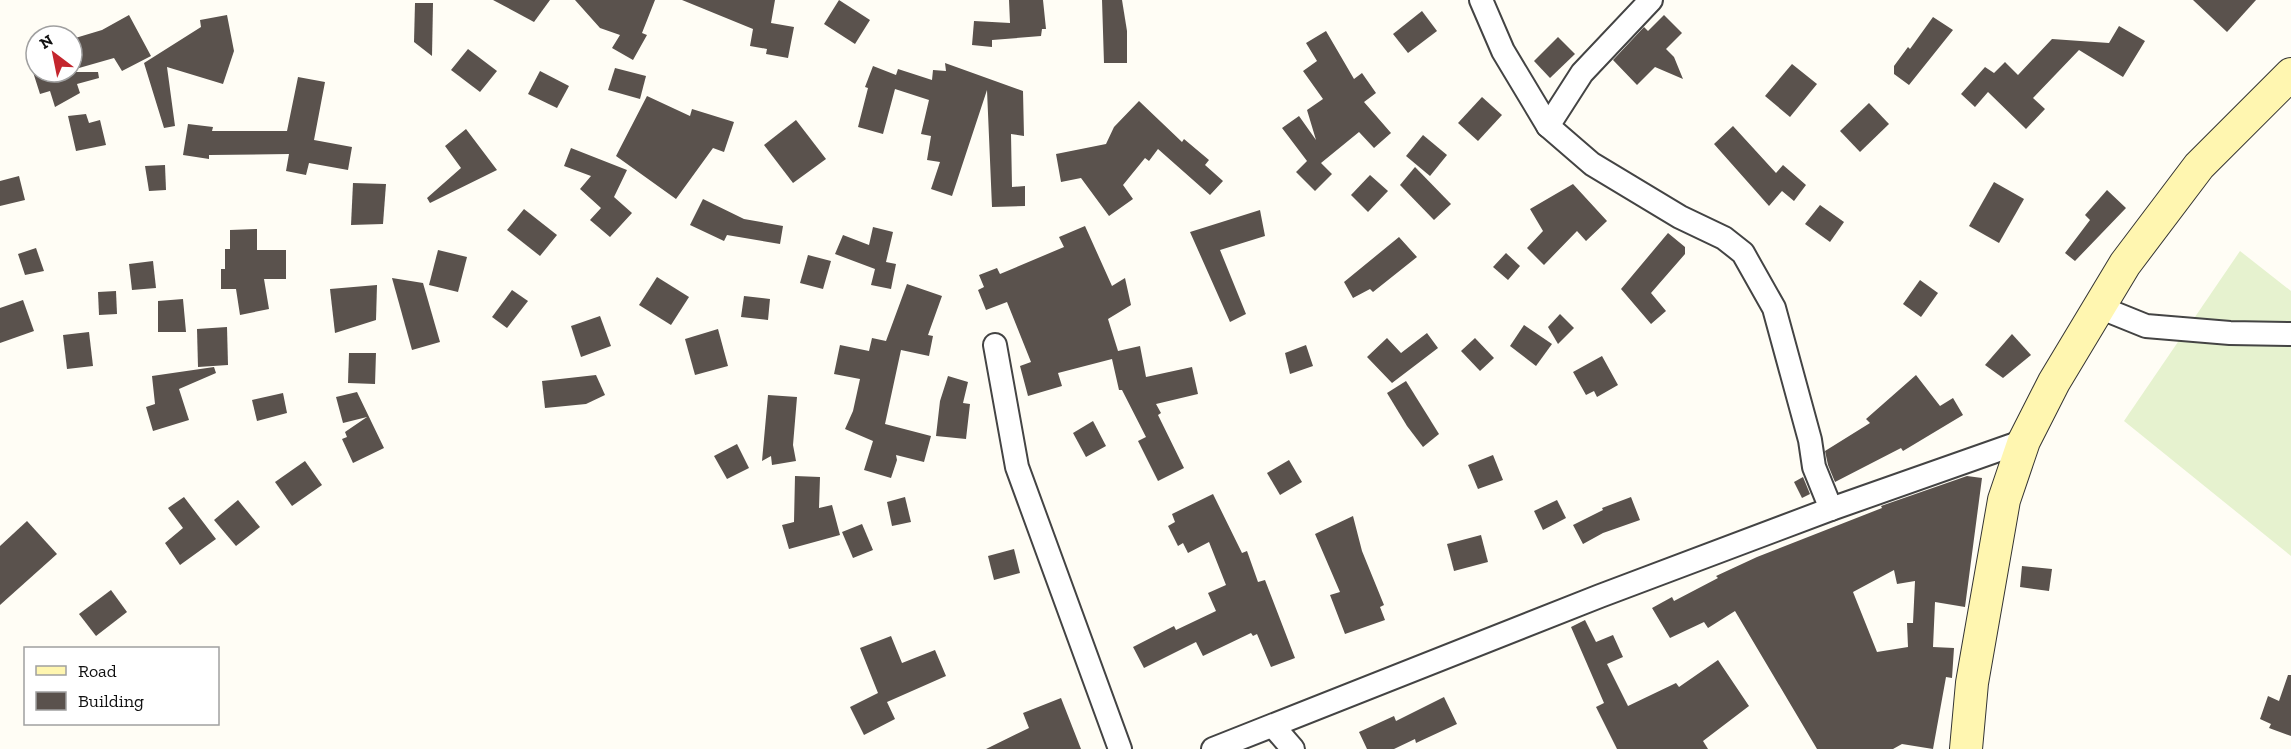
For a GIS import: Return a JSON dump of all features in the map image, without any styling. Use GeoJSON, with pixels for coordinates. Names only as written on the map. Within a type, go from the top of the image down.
{"type":"FeatureCollection","features":[{"type":"Feature","properties":{"kind":"main road"},"geometry":{"type":"LineString","coordinates":[[1966,749],[1972,684],[2004,500],[2024,441],[2054,382],[2125,264],[2199,166],[2291,74]]}},
{"type":"Feature","properties":{"kind":"street"},"geometry":{"type":"LineString","coordinates":[[1481,0],[1503,51],[1548,126],[1592,164],[1680,217],[1724,238],[1743,253],[1774,308],[1810,440],[1814,467],[1831,509]]}},
{"type":"Feature","properties":{"kind":"street"},"geometry":{"type":"LineString","coordinates":[[1548,126],[1582,73],[1651,0]]}},
{"type":"Feature","properties":{"kind":"street"},"geometry":{"type":"LineString","coordinates":[[2099,307],[2146,326],[2230,333],[2291,334]]}},
{"type":"Feature","properties":{"kind":"street"},"geometry":{"type":"LineString","coordinates":[[995,345],[1017,467],[1120,749]]}},
{"type":"Feature","properties":{"kind":"street"},"geometry":{"type":"LineString","coordinates":[[1213,749],[1600,596],[1831,509],[2024,441]]}},
{"type":"Feature","properties":{"kind":"street"},"geometry":{"type":"LineString","coordinates":[[1273,726],[1293,749]]}},
{"type":"Feature","properties":{"kind":"green space"},"geometry":{"type":"Polygon","coordinates":[[[2240,251],[2291,291],[2291,556],[2124,421],[2240,251]]]}},
{"type":"Feature","properties":{"kind":"building"},"geometry":{"type":"Polygon","coordinates":[[[493,0],[550,0],[534,22],[493,0]]]}},
{"type":"Feature","properties":{"kind":"building"},"geometry":{"type":"Polygon","coordinates":[[[575,0],[655,0],[642,33],[647,35],[633,60],[612,48],[620,35],[600,28],[575,0]]]}},
{"type":"Feature","properties":{"kind":"building"},"geometry":{"type":"Polygon","coordinates":[[[682,0],[775,0],[771,23],[794,27],[788,58],[766,54],[767,49],[750,46],[753,29],[682,0]]]}},
{"type":"Feature","properties":{"kind":"building"},"geometry":{"type":"Polygon","coordinates":[[[839,0],[870,20],[855,44],[824,24],[839,0]]]}},
{"type":"Feature","properties":{"kind":"building"},"geometry":{"type":"Polygon","coordinates":[[[1009,0],[1043,0],[1046,29],[1042,29],[1041,36],[992,40],[992,47],[972,45],[974,21],[1010,23],[1009,0]]]}},
{"type":"Feature","properties":{"kind":"building"},"geometry":{"type":"Polygon","coordinates":[[[1102,0],[1122,0],[1127,31],[1127,63],[1104,63],[1102,0]]]}},
{"type":"Feature","properties":{"kind":"building"},"geometry":{"type":"Polygon","coordinates":[[[2193,0],[2256,0],[2227,32],[2193,0]]]}},
{"type":"Feature","properties":{"kind":"building"},"geometry":{"type":"Polygon","coordinates":[[[415,3],[433,3],[432,56],[414,42],[415,3]]]}},
{"type":"Feature","properties":{"kind":"building"},"geometry":{"type":"Polygon","coordinates":[[[1422,11],[1437,31],[1408,53],[1393,34],[1422,11]]]}},
{"type":"Feature","properties":{"kind":"building"},"geometry":{"type":"Polygon","coordinates":[[[129,15],[151,56],[122,71],[114,58],[84,67],[84,35],[102,30],[129,15]]]}},
{"type":"Feature","properties":{"kind":"building"},"geometry":{"type":"Polygon","coordinates":[[[227,15],[234,51],[223,84],[167,67],[175,126],[164,128],[144,63],[201,27],[200,20],[227,15]]]}},
{"type":"Feature","properties":{"kind":"building"},"geometry":{"type":"Polygon","coordinates":[[[1664,15],[1682,33],[1666,49],[1674,57],[1683,79],[1655,67],[1637,85],[1613,60],[1644,27],[1648,31],[1664,15]]]}},
{"type":"Feature","properties":{"kind":"building"},"geometry":{"type":"Polygon","coordinates":[[[1933,17],[1953,30],[1909,85],[1894,74],[1894,66],[1908,47],[1910,49],[1933,17]]]}},
{"type":"Feature","properties":{"kind":"building"},"geometry":{"type":"Polygon","coordinates":[[[2119,26],[2145,41],[2123,77],[2079,50],[2033,98],[2045,109],[2026,129],[1988,92],[1975,107],[1961,94],[1985,67],[1994,73],[2005,62],[2018,75],[2052,39],[2109,43],[2119,26]]]}},
{"type":"Feature","properties":{"kind":"building"},"geometry":{"type":"Polygon","coordinates":[[[1326,31],[1354,79],[1362,73],[1376,93],[1364,102],[1391,133],[1374,148],[1359,132],[1321,163],[1332,174],[1315,191],[1296,172],[1307,161],[1282,128],[1299,116],[1316,140],[1307,110],[1323,99],[1303,71],[1317,61],[1306,43],[1326,31]]]}},
{"type":"Feature","properties":{"kind":"building"},"geometry":{"type":"Polygon","coordinates":[[[1558,37],[1575,54],[1550,78],[1534,61],[1558,37]]]}},
{"type":"Feature","properties":{"kind":"building"},"geometry":{"type":"Polygon","coordinates":[[[468,49],[497,71],[480,92],[451,70],[468,49]]]}},
{"type":"Feature","properties":{"kind":"building"},"geometry":{"type":"Polygon","coordinates":[[[945,63],[1023,91],[1024,136],[1011,134],[1012,187],[1025,186],[1025,206],[992,207],[987,90],[952,196],[931,189],[940,162],[927,160],[931,136],[921,134],[929,100],[895,89],[883,134],[858,127],[868,88],[865,87],[873,66],[896,75],[898,69],[932,80],[933,70],[946,71],[945,63]]]}},
{"type":"Feature","properties":{"kind":"building"},"geometry":{"type":"Polygon","coordinates":[[[1792,64],[1817,84],[1790,117],[1765,96],[1792,64]]]}},
{"type":"Feature","properties":{"kind":"building"},"geometry":{"type":"Polygon","coordinates":[[[615,68],[646,76],[640,99],[608,90],[615,68]]]}},
{"type":"Feature","properties":{"kind":"building"},"geometry":{"type":"Polygon","coordinates":[[[540,71],[569,86],[557,108],[528,94],[540,71]]]}},
{"type":"Feature","properties":{"kind":"building"},"geometry":{"type":"Polygon","coordinates":[[[84,72],[98,72],[99,78],[84,82],[84,72]]]}},
{"type":"Feature","properties":{"kind":"building"},"geometry":{"type":"Polygon","coordinates":[[[298,77],[325,82],[314,140],[352,147],[348,170],[309,163],[306,175],[286,171],[289,154],[209,155],[209,159],[183,155],[188,124],[213,127],[212,131],[287,131],[298,77]]]}},
{"type":"Feature","properties":{"kind":"building"},"geometry":{"type":"Polygon","coordinates":[[[37,84],[77,84],[80,93],[55,107],[50,91],[40,94],[37,84]]]}},
{"type":"Feature","properties":{"kind":"building"},"geometry":{"type":"Polygon","coordinates":[[[647,96],[690,116],[692,109],[734,122],[724,152],[713,148],[676,199],[616,156],[647,96]]]}},
{"type":"Feature","properties":{"kind":"building"},"geometry":{"type":"Polygon","coordinates":[[[1482,97],[1502,115],[1478,141],[1458,123],[1482,97]]]}},
{"type":"Feature","properties":{"kind":"building"},"geometry":{"type":"Polygon","coordinates":[[[1139,101],[1182,142],[1184,139],[1209,160],[1205,165],[1223,181],[1210,195],[1158,149],[1149,161],[1145,158],[1123,185],[1133,199],[1109,216],[1081,178],[1061,182],[1056,154],[1106,144],[1114,127],[1139,101]]]}},
{"type":"Feature","properties":{"kind":"building"},"geometry":{"type":"Polygon","coordinates":[[[1869,103],[1889,124],[1860,152],[1840,131],[1869,103]]]}},
{"type":"Feature","properties":{"kind":"building"},"geometry":{"type":"Polygon","coordinates":[[[86,114],[89,123],[100,120],[106,145],[76,151],[68,116],[86,114]]]}},
{"type":"Feature","properties":{"kind":"building"},"geometry":{"type":"Polygon","coordinates":[[[796,120],[826,159],[793,183],[764,145],[796,120]]]}},
{"type":"Feature","properties":{"kind":"building"},"geometry":{"type":"Polygon","coordinates":[[[1733,126],[1776,173],[1783,165],[1806,185],[1794,201],[1782,191],[1769,206],[1714,144],[1733,126]]]}},
{"type":"Feature","properties":{"kind":"building"},"geometry":{"type":"Polygon","coordinates":[[[466,129],[497,170],[430,203],[427,198],[461,168],[445,146],[466,129]]]}},
{"type":"Feature","properties":{"kind":"building"},"geometry":{"type":"Polygon","coordinates":[[[1423,135],[1447,155],[1430,176],[1406,156],[1423,135]]]}},
{"type":"Feature","properties":{"kind":"building"},"geometry":{"type":"Polygon","coordinates":[[[571,148],[627,170],[614,197],[632,213],[610,237],[590,220],[601,208],[580,189],[591,176],[564,166],[571,148]]]}},
{"type":"Feature","properties":{"kind":"building"},"geometry":{"type":"Polygon","coordinates":[[[165,165],[166,190],[149,191],[145,166],[165,165]]]}},
{"type":"Feature","properties":{"kind":"building"},"geometry":{"type":"Polygon","coordinates":[[[1415,167],[1451,204],[1434,220],[1400,185],[1415,167]]]}},
{"type":"Feature","properties":{"kind":"building"},"geometry":{"type":"Polygon","coordinates":[[[1370,175],[1388,191],[1368,212],[1351,195],[1370,175]]]}},
{"type":"Feature","properties":{"kind":"building"},"geometry":{"type":"Polygon","coordinates":[[[19,176],[25,200],[0,206],[0,181],[19,176]]]}},
{"type":"Feature","properties":{"kind":"building"},"geometry":{"type":"Polygon","coordinates":[[[1994,182],[2024,199],[1999,243],[1969,226],[1994,182]]]}},
{"type":"Feature","properties":{"kind":"building"},"geometry":{"type":"Polygon","coordinates":[[[353,183],[386,184],[383,224],[351,225],[353,183]]]}},
{"type":"Feature","properties":{"kind":"building"},"geometry":{"type":"Polygon","coordinates":[[[1573,184],[1607,221],[1586,241],[1577,231],[1544,265],[1527,248],[1543,231],[1530,209],[1573,184]]]}},
{"type":"Feature","properties":{"kind":"building"},"geometry":{"type":"Polygon","coordinates":[[[2107,190],[2126,208],[2075,261],[2065,253],[2090,220],[2085,215],[2107,190]]]}},
{"type":"Feature","properties":{"kind":"building"},"geometry":{"type":"Polygon","coordinates":[[[703,199],[744,219],[783,226],[780,244],[727,235],[724,241],[690,225],[703,199]]]}},
{"type":"Feature","properties":{"kind":"building"},"geometry":{"type":"Polygon","coordinates":[[[1820,205],[1844,222],[1830,242],[1805,224],[1820,205]]]}},
{"type":"Feature","properties":{"kind":"building"},"geometry":{"type":"Polygon","coordinates":[[[524,209],[557,235],[540,256],[507,230],[524,209]]]}},
{"type":"Feature","properties":{"kind":"building"},"geometry":{"type":"Polygon","coordinates":[[[1260,210],[1265,236],[1220,250],[1246,314],[1230,322],[1190,232],[1260,210]]]}},
{"type":"Feature","properties":{"kind":"building"},"geometry":{"type":"Polygon","coordinates":[[[1085,226],[1112,286],[1125,278],[1131,305],[1108,319],[1118,351],[1140,346],[1146,377],[1192,367],[1198,394],[1156,404],[1161,413],[1158,415],[1184,468],[1158,481],[1138,441],[1146,437],[1122,390],[1119,390],[1112,359],[1058,373],[1062,386],[1028,396],[1020,366],[1031,362],[1007,302],[986,310],[978,290],[984,287],[979,275],[997,268],[1000,274],[1064,247],[1059,237],[1085,226]]]}},
{"type":"Feature","properties":{"kind":"building"},"geometry":{"type":"Polygon","coordinates":[[[873,227],[893,232],[886,262],[896,264],[891,289],[871,285],[875,269],[835,254],[843,235],[869,245],[873,227]]]}},
{"type":"Feature","properties":{"kind":"building"},"geometry":{"type":"Polygon","coordinates":[[[257,229],[257,250],[286,250],[286,279],[264,279],[269,309],[240,315],[236,289],[221,289],[221,269],[225,269],[225,249],[230,249],[230,230],[257,229]]]}},
{"type":"Feature","properties":{"kind":"building"},"geometry":{"type":"Polygon","coordinates":[[[1668,233],[1685,247],[1685,254],[1651,293],[1666,311],[1651,324],[1621,289],[1668,233]]]}},
{"type":"Feature","properties":{"kind":"building"},"geometry":{"type":"Polygon","coordinates":[[[1399,237],[1417,257],[1373,292],[1370,289],[1353,298],[1344,282],[1399,237]]]}},
{"type":"Feature","properties":{"kind":"building"},"geometry":{"type":"Polygon","coordinates":[[[36,248],[44,271],[25,275],[18,254],[36,248]]]}},
{"type":"Feature","properties":{"kind":"building"},"geometry":{"type":"Polygon","coordinates":[[[438,250],[467,257],[458,292],[429,285],[438,250]]]}},
{"type":"Feature","properties":{"kind":"building"},"geometry":{"type":"Polygon","coordinates":[[[1506,253],[1520,266],[1508,280],[1493,267],[1506,253]]]}},
{"type":"Feature","properties":{"kind":"building"},"geometry":{"type":"Polygon","coordinates":[[[808,255],[831,261],[823,289],[800,283],[808,255]]]}},
{"type":"Feature","properties":{"kind":"building"},"geometry":{"type":"Polygon","coordinates":[[[153,261],[156,288],[132,290],[129,264],[153,261]]]}},
{"type":"Feature","properties":{"kind":"building"},"geometry":{"type":"Polygon","coordinates":[[[657,277],[689,297],[671,325],[639,305],[657,277]]]}},
{"type":"Feature","properties":{"kind":"building"},"geometry":{"type":"Polygon","coordinates":[[[392,278],[423,283],[440,342],[412,350],[392,278]]]}},
{"type":"Feature","properties":{"kind":"building"},"geometry":{"type":"Polygon","coordinates":[[[1920,280],[1938,293],[1921,317],[1903,304],[1920,280]]]}},
{"type":"Feature","properties":{"kind":"building"},"geometry":{"type":"Polygon","coordinates":[[[907,284],[942,296],[928,335],[933,336],[929,356],[901,350],[885,424],[931,436],[924,462],[896,455],[897,460],[891,478],[864,470],[873,441],[845,429],[853,411],[860,379],[834,374],[840,345],[869,351],[872,338],[886,341],[907,284]]]}},
{"type":"Feature","properties":{"kind":"building"},"geometry":{"type":"Polygon","coordinates":[[[377,285],[376,320],[335,333],[330,289],[377,285]]]}},
{"type":"Feature","properties":{"kind":"building"},"geometry":{"type":"Polygon","coordinates":[[[512,290],[528,301],[507,328],[492,317],[512,290]]]}},
{"type":"Feature","properties":{"kind":"building"},"geometry":{"type":"Polygon","coordinates":[[[116,291],[117,314],[99,315],[98,292],[116,291]]]}},
{"type":"Feature","properties":{"kind":"building"},"geometry":{"type":"Polygon","coordinates":[[[744,296],[770,299],[768,320],[741,317],[744,296]]]}},
{"type":"Feature","properties":{"kind":"building"},"geometry":{"type":"Polygon","coordinates":[[[183,299],[186,332],[158,332],[158,301],[183,299]]]}},
{"type":"Feature","properties":{"kind":"building"},"geometry":{"type":"Polygon","coordinates":[[[23,300],[34,331],[0,343],[0,308],[23,300]]]}},
{"type":"Feature","properties":{"kind":"building"},"geometry":{"type":"Polygon","coordinates":[[[1560,314],[1574,328],[1558,344],[1548,327],[1560,314]]]}},
{"type":"Feature","properties":{"kind":"building"},"geometry":{"type":"Polygon","coordinates":[[[600,316],[611,346],[581,357],[571,326],[600,316]]]}},
{"type":"Feature","properties":{"kind":"building"},"geometry":{"type":"Polygon","coordinates":[[[1524,325],[1552,344],[1536,366],[1510,346],[1524,325]]]}},
{"type":"Feature","properties":{"kind":"building"},"geometry":{"type":"Polygon","coordinates":[[[227,327],[228,365],[198,367],[197,329],[227,327]]]}},
{"type":"Feature","properties":{"kind":"building"},"geometry":{"type":"Polygon","coordinates":[[[718,329],[728,366],[695,375],[685,339],[718,329]]]}},
{"type":"Feature","properties":{"kind":"building"},"geometry":{"type":"Polygon","coordinates":[[[89,332],[93,366],[67,369],[63,335],[89,332]]]}},
{"type":"Feature","properties":{"kind":"building"},"geometry":{"type":"Polygon","coordinates":[[[1427,333],[1438,348],[1392,383],[1367,357],[1387,338],[1401,353],[1427,333]]]}},
{"type":"Feature","properties":{"kind":"building"},"geometry":{"type":"Polygon","coordinates":[[[2012,334],[2031,355],[2003,378],[1985,365],[2012,334]]]}},
{"type":"Feature","properties":{"kind":"building"},"geometry":{"type":"Polygon","coordinates":[[[1475,338],[1494,358],[1480,371],[1461,351],[1475,338]]]}},
{"type":"Feature","properties":{"kind":"building"},"geometry":{"type":"Polygon","coordinates":[[[1306,345],[1313,366],[1290,374],[1285,353],[1306,345]]]}},
{"type":"Feature","properties":{"kind":"building"},"geometry":{"type":"Polygon","coordinates":[[[349,353],[376,353],[375,384],[348,383],[349,353]]]}},
{"type":"Feature","properties":{"kind":"building"},"geometry":{"type":"Polygon","coordinates":[[[1602,356],[1618,385],[1597,397],[1594,391],[1586,395],[1573,372],[1602,356]]]}},
{"type":"Feature","properties":{"kind":"building"},"geometry":{"type":"Polygon","coordinates":[[[214,367],[216,373],[179,389],[189,420],[153,431],[146,407],[155,404],[152,376],[214,367]]]}},
{"type":"Feature","properties":{"kind":"building"},"geometry":{"type":"Polygon","coordinates":[[[596,375],[605,395],[586,404],[545,408],[542,381],[596,375]]]}},
{"type":"Feature","properties":{"kind":"building"},"geometry":{"type":"Polygon","coordinates":[[[1916,375],[1940,406],[1953,398],[1963,415],[1903,451],[1901,448],[1835,482],[1825,451],[1870,423],[1866,419],[1916,375]]]}},
{"type":"Feature","properties":{"kind":"building"},"geometry":{"type":"Polygon","coordinates":[[[948,376],[968,382],[963,403],[970,404],[966,439],[936,436],[940,401],[948,376]]]}},
{"type":"Feature","properties":{"kind":"building"},"geometry":{"type":"Polygon","coordinates":[[[1406,381],[1439,434],[1423,447],[1387,393],[1406,381]]]}},
{"type":"Feature","properties":{"kind":"building"},"geometry":{"type":"Polygon","coordinates":[[[357,392],[384,448],[353,463],[342,439],[347,437],[345,432],[367,417],[343,423],[336,397],[357,392]]]}},
{"type":"Feature","properties":{"kind":"building"},"geometry":{"type":"Polygon","coordinates":[[[283,393],[287,413],[257,421],[252,400],[283,393]]]}},
{"type":"Feature","properties":{"kind":"building"},"geometry":{"type":"Polygon","coordinates":[[[768,395],[797,397],[793,445],[796,461],[772,465],[771,456],[762,461],[768,395]]]}},
{"type":"Feature","properties":{"kind":"building"},"geometry":{"type":"Polygon","coordinates":[[[1093,421],[1106,446],[1086,457],[1073,433],[1093,421]]]}},
{"type":"Feature","properties":{"kind":"building"},"geometry":{"type":"Polygon","coordinates":[[[737,444],[749,468],[727,479],[714,456],[737,444]]]}},
{"type":"Feature","properties":{"kind":"building"},"geometry":{"type":"Polygon","coordinates":[[[1493,455],[1503,480],[1478,489],[1468,465],[1493,455]]]}},
{"type":"Feature","properties":{"kind":"building"},"geometry":{"type":"Polygon","coordinates":[[[1289,460],[1302,482],[1280,495],[1267,473],[1289,460]]]}},
{"type":"Feature","properties":{"kind":"building"},"geometry":{"type":"Polygon","coordinates":[[[305,461],[322,485],[292,506],[275,482],[305,461]]]}},
{"type":"Feature","properties":{"kind":"building"},"geometry":{"type":"Polygon","coordinates":[[[795,476],[820,477],[819,508],[832,505],[840,535],[789,549],[782,525],[794,522],[795,476]]]}},
{"type":"Feature","properties":{"kind":"building"},"geometry":{"type":"Polygon","coordinates":[[[1967,476],[1982,478],[1965,607],[1935,602],[1933,647],[1954,648],[1952,678],[1946,677],[1933,749],[1902,744],[1893,749],[1817,749],[1735,611],[1708,628],[1704,622],[1670,638],[1652,608],[1672,597],[1674,601],[1718,578],[1716,576],[1757,557],[1882,508],[1881,506],[1967,476]],[[1894,570],[1853,592],[1877,652],[1908,647],[1907,623],[1913,623],[1915,581],[1897,584],[1894,570]]]}},
{"type":"Feature","properties":{"kind":"building"},"geometry":{"type":"Polygon","coordinates":[[[1803,477],[1810,494],[1802,498],[1794,482],[1803,477]]]}},
{"type":"Feature","properties":{"kind":"building"},"geometry":{"type":"Polygon","coordinates":[[[1213,494],[1242,553],[1247,551],[1258,582],[1265,580],[1295,658],[1271,667],[1257,634],[1253,636],[1251,633],[1203,656],[1196,642],[1144,668],[1133,647],[1174,626],[1176,630],[1216,611],[1208,593],[1226,585],[1209,542],[1188,553],[1183,543],[1178,546],[1168,526],[1175,522],[1172,514],[1213,494]]]}},
{"type":"Feature","properties":{"kind":"building"},"geometry":{"type":"Polygon","coordinates":[[[184,497],[216,539],[180,565],[165,543],[183,528],[168,508],[184,497]]]}},
{"type":"Feature","properties":{"kind":"building"},"geometry":{"type":"Polygon","coordinates":[[[905,497],[911,522],[892,526],[887,502],[905,497]]]}},
{"type":"Feature","properties":{"kind":"building"},"geometry":{"type":"Polygon","coordinates":[[[1631,497],[1640,520],[1603,533],[1583,544],[1573,525],[1603,510],[1602,508],[1631,497]]]}},
{"type":"Feature","properties":{"kind":"building"},"geometry":{"type":"Polygon","coordinates":[[[238,500],[260,527],[236,546],[214,520],[238,500]]]}},
{"type":"Feature","properties":{"kind":"building"},"geometry":{"type":"Polygon","coordinates":[[[1557,500],[1566,518],[1543,530],[1534,511],[1557,500]]]}},
{"type":"Feature","properties":{"kind":"building"},"geometry":{"type":"Polygon","coordinates":[[[1353,516],[1362,551],[1384,605],[1380,607],[1385,620],[1345,634],[1330,595],[1340,592],[1315,534],[1353,516]]]}},
{"type":"Feature","properties":{"kind":"building"},"geometry":{"type":"Polygon","coordinates":[[[27,521],[57,554],[0,605],[0,546],[27,521]]]}},
{"type":"Feature","properties":{"kind":"building"},"geometry":{"type":"Polygon","coordinates":[[[862,524],[873,550],[853,558],[842,532],[862,524]]]}},
{"type":"Feature","properties":{"kind":"building"},"geometry":{"type":"Polygon","coordinates":[[[1481,535],[1488,562],[1454,571],[1447,544],[1481,535]]]}},
{"type":"Feature","properties":{"kind":"building"},"geometry":{"type":"Polygon","coordinates":[[[1014,549],[1020,573],[994,580],[988,556],[1014,549]]]}},
{"type":"Feature","properties":{"kind":"building"},"geometry":{"type":"Polygon","coordinates":[[[2022,566],[2052,569],[2049,591],[2020,587],[2022,566]]]}},
{"type":"Feature","properties":{"kind":"building"},"geometry":{"type":"Polygon","coordinates":[[[111,590],[127,612],[96,636],[79,614],[111,590]]]}},
{"type":"Feature","properties":{"kind":"building"},"geometry":{"type":"Polygon","coordinates":[[[1585,620],[1596,642],[1613,635],[1623,657],[1607,664],[1628,706],[1676,683],[1679,687],[1718,660],[1749,706],[1703,741],[1708,749],[1617,749],[1596,707],[1604,703],[1571,627],[1585,620]]]}},
{"type":"Feature","properties":{"kind":"building"},"geometry":{"type":"Polygon","coordinates":[[[891,636],[902,663],[935,650],[946,676],[887,702],[895,719],[864,735],[850,707],[878,693],[860,648],[891,636]]]}},
{"type":"Feature","properties":{"kind":"building"},"geometry":{"type":"Polygon","coordinates":[[[2288,675],[2291,675],[2291,736],[2269,728],[2271,724],[2260,719],[2268,696],[2279,701],[2288,675]]]}},
{"type":"Feature","properties":{"kind":"building"},"geometry":{"type":"Polygon","coordinates":[[[1444,697],[1457,724],[1416,743],[1415,739],[1394,749],[1367,749],[1359,732],[1394,716],[1396,721],[1444,697]]]}},
{"type":"Feature","properties":{"kind":"building"},"geometry":{"type":"Polygon","coordinates":[[[1061,698],[1081,749],[986,749],[1029,728],[1023,713],[1061,698]]]}}]}
